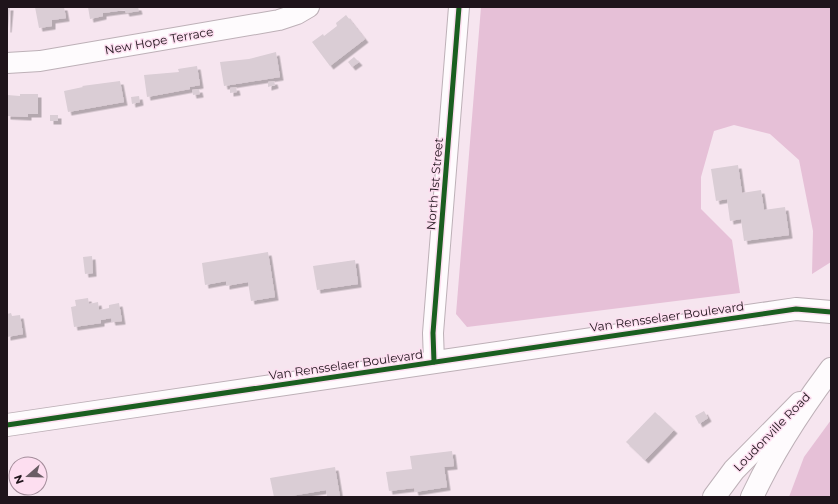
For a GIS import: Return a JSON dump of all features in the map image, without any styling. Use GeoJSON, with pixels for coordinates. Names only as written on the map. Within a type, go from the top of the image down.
{"type":"FeatureCollection","features":[{"type":"Feature","properties":{"kind":"street","name":"New Hope Terrace"},"geometry":{"type":"LineString","coordinates":[[7,63],[40,61],[279,20],[297,14],[309,7]]}},
{"type":"Feature","properties":{"kind":"street","name":"North 1st Street"},"geometry":{"type":"LineString","coordinates":[[434,362],[433,333],[459,7]]}},
{"type":"Feature","properties":{"kind":"street","name":"Van Rensselaer Boulevard"},"geometry":{"type":"LineString","coordinates":[[7,425],[796,309],[831,312]]}},
{"type":"Feature","properties":{"kind":"street","name":"Loudonville Road"},"geometry":{"type":"LineString","coordinates":[[714,497],[734,470],[827,375]]}},
{"type":"Feature","properties":{"kind":"street"},"geometry":{"type":"LineString","coordinates":[[752,497],[763,473],[792,425],[827,375]]}},
{"type":"Feature","properties":{"kind":"shaded area"},"geometry":{"type":"Polygon","coordinates":[[[481,7],[831,7],[831,262],[812,274],[813,231],[799,160],[770,134],[734,125],[714,131],[701,177],[701,209],[732,240],[740,293],[467,327],[456,314],[481,7]]]}},
{"type":"Feature","properties":{"kind":"shaded area"},"geometry":{"type":"Polygon","coordinates":[[[831,420],[831,497],[789,497],[804,457],[831,420]]]}},
{"type":"Feature","properties":{"kind":"building"},"geometry":{"type":"Polygon","coordinates":[[[7,7],[10,7],[8,29],[7,29],[7,7]]]}},
{"type":"Feature","properties":{"kind":"building"},"geometry":{"type":"Polygon","coordinates":[[[35,7],[64,7],[66,18],[52,20],[52,26],[39,28],[35,7]]]}},
{"type":"Feature","properties":{"kind":"building"},"geometry":{"type":"Polygon","coordinates":[[[88,7],[138,7],[139,11],[126,13],[125,10],[103,13],[103,16],[90,19],[88,7]]]}},
{"type":"Feature","properties":{"kind":"building"},"geometry":{"type":"Polygon","coordinates":[[[346,15],[365,39],[330,66],[312,42],[323,34],[324,36],[337,26],[336,23],[346,15]]]}},
{"type":"Feature","properties":{"kind":"building"},"geometry":{"type":"Polygon","coordinates":[[[276,52],[280,77],[224,86],[220,62],[249,59],[276,52]]]}},
{"type":"Feature","properties":{"kind":"building"},"geometry":{"type":"Polygon","coordinates":[[[354,57],[359,62],[352,67],[348,62],[354,57]]]}},
{"type":"Feature","properties":{"kind":"building"},"geometry":{"type":"Polygon","coordinates":[[[197,66],[200,85],[190,87],[190,89],[147,97],[144,75],[179,72],[178,69],[197,66]]]}},
{"type":"Feature","properties":{"kind":"building"},"geometry":{"type":"Polygon","coordinates":[[[120,81],[124,102],[68,112],[64,91],[83,87],[82,86],[120,81]]]}},
{"type":"Feature","properties":{"kind":"building"},"geometry":{"type":"Polygon","coordinates":[[[274,81],[275,85],[268,87],[268,82],[274,81]]]}},
{"type":"Feature","properties":{"kind":"building"},"geometry":{"type":"Polygon","coordinates":[[[236,87],[237,92],[230,93],[230,88],[236,87]]]}},
{"type":"Feature","properties":{"kind":"building"},"geometry":{"type":"Polygon","coordinates":[[[199,89],[200,94],[193,95],[192,90],[199,89]]]}},
{"type":"Feature","properties":{"kind":"building"},"geometry":{"type":"Polygon","coordinates":[[[20,94],[38,94],[38,114],[28,114],[28,117],[7,116],[7,95],[20,96],[20,94]]]}},
{"type":"Feature","properties":{"kind":"building"},"geometry":{"type":"Polygon","coordinates":[[[139,96],[140,102],[132,104],[131,97],[139,96]]]}},
{"type":"Feature","properties":{"kind":"building"},"geometry":{"type":"Polygon","coordinates":[[[50,115],[58,115],[58,121],[50,121],[50,115]]]}},
{"type":"Feature","properties":{"kind":"building"},"geometry":{"type":"Polygon","coordinates":[[[738,165],[742,193],[761,190],[764,210],[785,207],[789,235],[744,241],[741,219],[730,221],[727,199],[716,201],[711,169],[738,165]]]}},
{"type":"Feature","properties":{"kind":"building"},"geometry":{"type":"Polygon","coordinates":[[[268,252],[275,297],[251,301],[248,282],[226,286],[226,281],[205,285],[202,263],[268,252]]]}},
{"type":"Feature","properties":{"kind":"building"},"geometry":{"type":"Polygon","coordinates":[[[92,256],[93,273],[85,274],[83,257],[92,256]]]}},
{"type":"Feature","properties":{"kind":"building"},"geometry":{"type":"Polygon","coordinates":[[[355,260],[358,284],[317,290],[313,266],[355,260]]]}},
{"type":"Feature","properties":{"kind":"building"},"geometry":{"type":"Polygon","coordinates":[[[88,298],[89,304],[98,302],[99,310],[109,308],[109,305],[119,303],[122,321],[112,322],[111,318],[101,320],[101,323],[74,327],[71,307],[76,306],[75,300],[88,298]]]}},
{"type":"Feature","properties":{"kind":"building"},"geometry":{"type":"Polygon","coordinates":[[[11,313],[12,316],[20,315],[23,334],[7,337],[7,314],[11,313]]]}},
{"type":"Feature","properties":{"kind":"building"},"geometry":{"type":"Polygon","coordinates":[[[704,411],[708,418],[699,424],[695,416],[704,411]]]}},
{"type":"Feature","properties":{"kind":"building"},"geometry":{"type":"Polygon","coordinates":[[[655,412],[674,430],[645,460],[626,442],[655,412]]]}},
{"type":"Feature","properties":{"kind":"building"},"geometry":{"type":"Polygon","coordinates":[[[452,451],[454,466],[444,467],[447,487],[415,492],[414,488],[389,491],[386,472],[412,469],[410,456],[452,451]]]}},
{"type":"Feature","properties":{"kind":"building"},"geometry":{"type":"Polygon","coordinates":[[[335,467],[340,497],[327,497],[326,490],[285,497],[274,497],[270,478],[335,467]]]}},
{"type":"Feature","properties":{"kind":"cycle path"},"geometry":{"type":"LineString","coordinates":[[434,362],[433,333],[459,7]]}},
{"type":"Feature","properties":{"kind":"cycle path"},"geometry":{"type":"LineString","coordinates":[[7,425],[796,309],[831,312]]}}]}
